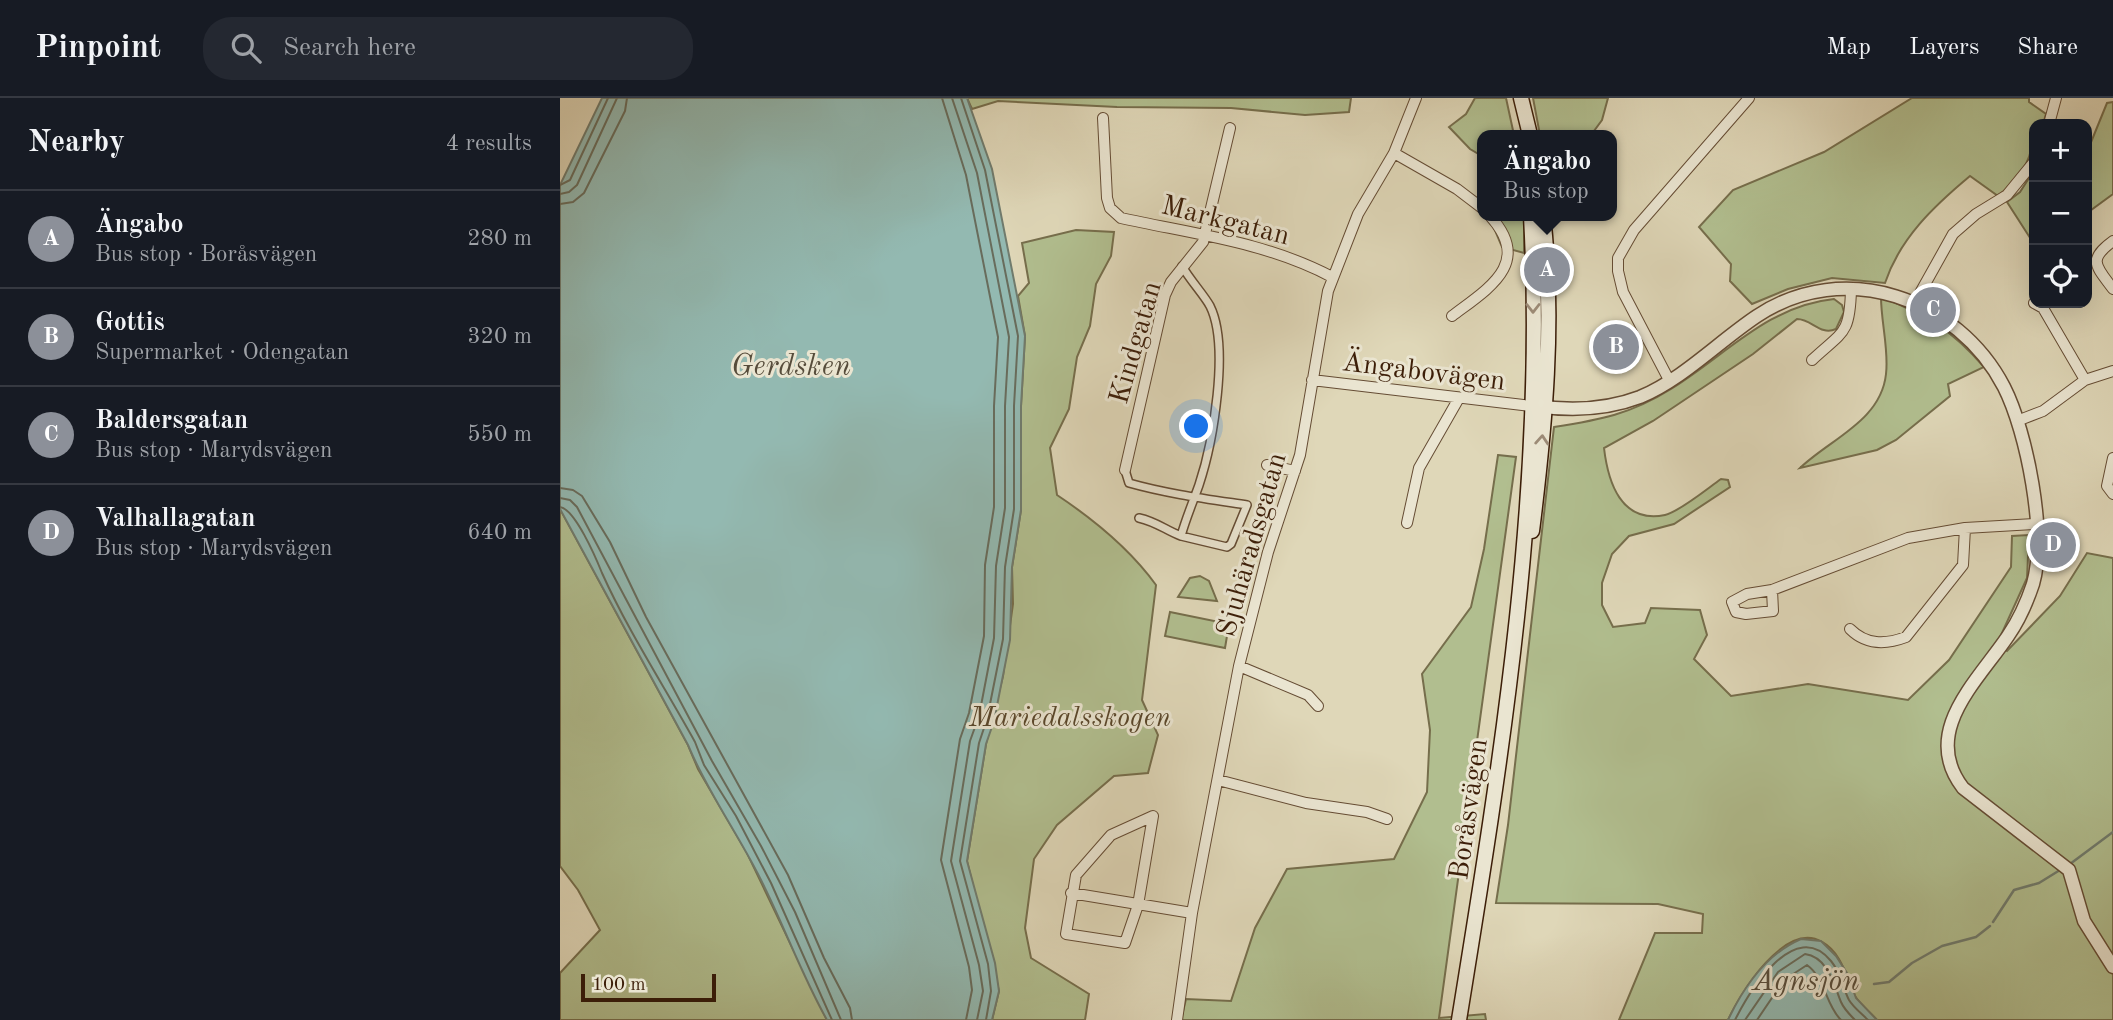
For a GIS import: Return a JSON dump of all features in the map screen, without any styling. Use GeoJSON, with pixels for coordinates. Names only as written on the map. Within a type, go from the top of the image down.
{"type":"FeatureCollection","features":[{"type":"Feature","properties":{"kind":"main road"},"geometry":{"type":"LineString","coordinates":[[1519,98],[1522,130]]}},
{"type":"Feature","properties":{"kind":"main road"},"geometry":{"type":"LineString","coordinates":[[1519,98],[1529,130]]}},
{"type":"Feature","properties":{"kind":"main road","name":"Boråsvägen"},"geometry":{"type":"LineString","coordinates":[[1531,221],[1538,406]]}},
{"type":"Feature","properties":{"kind":"main road","name":"Boråsvägen"},"geometry":{"type":"LineString","coordinates":[[1459,1020],[1498,771],[1519,605],[1548,307],[1543,221]]}},
{"type":"Feature","properties":{"kind":"street","name":"Sjuhäradsgatan"},"geometry":{"type":"LineString","coordinates":[[1177,1020],[1192,913],[1239,666],[1268,552],[1295,471],[1332,277],[1358,214],[1394,153],[1416,98]]}},
{"type":"Feature","properties":{"kind":"street"},"geometry":{"type":"LineString","coordinates":[[1669,380],[1623,292],[1618,258],[1634,230],[1749,98]]}},
{"type":"Feature","properties":{"kind":"street"},"geometry":{"type":"LineString","coordinates":[[2050,119],[2056,98]]}},
{"type":"Feature","properties":{"kind":"street","name":"Markgatan"},"geometry":{"type":"LineString","coordinates":[[1103,118],[1110,208],[1121,218],[1287,255],[1332,277]]}},
{"type":"Feature","properties":{"kind":"street"},"geometry":{"type":"LineString","coordinates":[[1205,235],[1230,128]]}},
{"type":"Feature","properties":{"kind":"street"},"geometry":{"type":"LineString","coordinates":[[1394,153],[1457,189],[1477,204]]}},
{"type":"Feature","properties":{"kind":"street"},"geometry":{"type":"LineString","coordinates":[[1915,302],[1954,234],[1976,214],[2007,195],[2029,168]]}},
{"type":"Feature","properties":{"kind":"street"},"geometry":{"type":"LineString","coordinates":[[1452,316],[1484,292],[1502,274],[1506,265],[1507,241],[1493,221]]}},
{"type":"Feature","properties":{"kind":"street","name":"Kindgatan"},"geometry":{"type":"LineString","coordinates":[[1125,470],[1165,295],[1182,266],[1197,253],[1205,235]]}},
{"type":"Feature","properties":{"kind":"street"},"geometry":{"type":"LineString","coordinates":[[2113,241],[2098,252],[2095,260],[2096,267],[2113,289]]}},
{"type":"Feature","properties":{"kind":"street"},"geometry":{"type":"LineString","coordinates":[[1181,536],[1208,452],[1220,345],[1210,306],[1192,284],[1182,266]]}},
{"type":"Feature","properties":{"kind":"street"},"geometry":{"type":"LineString","coordinates":[[1812,360],[1843,334],[1849,323],[1851,289]]}},
{"type":"Feature","properties":{"kind":"street"},"geometry":{"type":"LineString","coordinates":[[1538,406],[1586,409],[1613,405],[1650,392],[1757,316],[1782,302],[1818,292],[1851,289],[1887,293],[1915,302],[1950,322],[1972,341],[2005,388],[2017,421],[2032,482],[2036,524],[2034,581],[2010,634],[1960,704],[1950,727],[1947,761],[1951,773],[1963,788],[2069,870],[2084,920],[2113,967]]}},
{"type":"Feature","properties":{"kind":"street"},"geometry":{"type":"LineString","coordinates":[[2043,308],[2085,380]]}},
{"type":"Feature","properties":{"kind":"street"},"geometry":{"type":"LineString","coordinates":[[2017,421],[2043,411],[2085,380],[2113,371]]}},
{"type":"Feature","properties":{"kind":"street","name":"Ängabovägen"},"geometry":{"type":"LineString","coordinates":[[1312,380],[1538,406]]}},
{"type":"Feature","properties":{"kind":"street"},"geometry":{"type":"LineString","coordinates":[[1407,523],[1407,513],[1419,468],[1459,398]]}},
{"type":"Feature","properties":{"kind":"street"},"geometry":{"type":"LineString","coordinates":[[2113,458],[2107,486],[2113,494]]}},
{"type":"Feature","properties":{"kind":"street"},"geometry":{"type":"LineString","coordinates":[[1267,465],[1295,471]]}},
{"type":"Feature","properties":{"kind":"street"},"geometry":{"type":"LineString","coordinates":[[1125,470],[1129,483],[1247,505],[1229,546],[1181,536],[1167,531],[1160,523],[1139,518]]}},
{"type":"Feature","properties":{"kind":"street"},"geometry":{"type":"LineString","coordinates":[[1772,590],[1908,538],[1965,528],[2036,524]]}},
{"type":"Feature","properties":{"kind":"street"},"geometry":{"type":"LineString","coordinates":[[1850,629],[1859,638],[1870,642],[1894,642],[1906,637],[1963,565],[1965,528]]}},
{"type":"Feature","properties":{"kind":"street"},"geometry":{"type":"LineString","coordinates":[[1239,666],[1308,695],[1318,706]]}},
{"type":"Feature","properties":{"kind":"street"},"geometry":{"type":"LineString","coordinates":[[1218,779],[1306,803],[1367,812],[1387,819]]}},
{"type":"Feature","properties":{"kind":"street"},"geometry":{"type":"LineString","coordinates":[[1153,816],[1138,905],[1125,943],[1117,944],[1066,934],[1071,893],[1076,875],[1111,835],[1153,816]]}},
{"type":"Feature","properties":{"kind":"street"},"geometry":{"type":"LineString","coordinates":[[1071,893],[1192,913]]}},
{"type":"Feature","properties":{"kind":"green space"},"geometry":{"type":"Polygon","coordinates":[[[967,98],[1351,98],[1349,112],[1305,115],[1231,108],[1117,107],[998,101],[972,109],[967,98]]]}},
{"type":"Feature","properties":{"kind":"green space"},"geometry":{"type":"Polygon","coordinates":[[[1475,98],[1506,98],[1513,130],[1477,130],[1477,153],[1449,127],[1466,114],[1475,98]]]}},
{"type":"Feature","properties":{"kind":"green space"},"geometry":{"type":"Polygon","coordinates":[[[1533,98],[1608,98],[1602,120],[1595,130],[1539,130],[1533,98]]]}},
{"type":"Feature","properties":{"kind":"green space"},"geometry":{"type":"Polygon","coordinates":[[[1912,98],[2029,98],[2029,102],[2046,114],[2044,119],[2029,119],[2029,156],[2015,181],[1998,196],[1970,176],[1944,199],[1909,237],[1885,283],[1832,278],[1788,289],[1752,304],[1730,281],[1731,264],[1699,227],[1733,190],[1824,152],[1912,98]]]}},
{"type":"Feature","properties":{"kind":"green space"},"geometry":{"type":"Polygon","coordinates":[[[2113,102],[2113,194],[2092,209],[2092,140],[2107,103],[2113,102]]]}},
{"type":"Feature","properties":{"kind":"green space"},"geometry":{"type":"Polygon","coordinates":[[[2029,178],[2029,236],[2007,202],[2020,192],[2029,178]]]}},
{"type":"Feature","properties":{"kind":"green space"},"geometry":{"type":"Polygon","coordinates":[[[1497,221],[1524,221],[1524,253],[1502,247],[1494,228],[1497,221]]]}},
{"type":"Feature","properties":{"kind":"green space","name":"Mariedalsskogen"},"geometry":{"type":"Polygon","coordinates":[[[1076,230],[1114,232],[1111,256],[1096,284],[1090,326],[1077,357],[1069,409],[1050,448],[1057,495],[1110,536],[1135,559],[1156,585],[1142,700],[1158,735],[1148,773],[1114,776],[1057,825],[1034,859],[1025,928],[1031,958],[1089,994],[1085,1020],[992,1020],[999,991],[967,861],[986,744],[1003,676],[1013,604],[1012,567],[1021,510],[1021,406],[1025,336],[1018,296],[1029,283],[1022,243],[1076,230]]]}},
{"type":"Feature","properties":{"kind":"green space"},"geometry":{"type":"Polygon","coordinates":[[[1881,297],[1938,325],[1961,343],[1984,367],[1948,384],[1950,396],[1896,440],[1877,450],[1800,468],[1865,417],[1882,390],[1887,365],[1881,297]]]}},
{"type":"Feature","properties":{"kind":"green space"},"geometry":{"type":"Polygon","coordinates":[[[1834,299],[1842,305],[1844,312],[1836,329],[1821,329],[1797,319],[1753,354],[1653,421],[1604,448],[1613,487],[1627,507],[1637,513],[1650,516],[1671,513],[1721,479],[1728,480],[1730,487],[1674,524],[1629,536],[1612,554],[1602,583],[1602,605],[1613,627],[1645,623],[1651,608],[1700,610],[1707,635],[1694,659],[1731,696],[1808,684],[1908,700],[1949,660],[2011,567],[2012,536],[2029,535],[2027,578],[1997,644],[2007,651],[2060,596],[2087,553],[2113,558],[2113,1020],[1877,1020],[1855,996],[1834,952],[1822,942],[1808,938],[1793,941],[1766,963],[1753,978],[1728,1020],[1619,1020],[1655,933],[1702,933],[1703,914],[1658,904],[1496,903],[1508,825],[1554,427],[1601,418],[1656,398],[1767,322],[1788,311],[1834,299]]]}},
{"type":"Feature","properties":{"kind":"green space"},"geometry":{"type":"Polygon","coordinates":[[[1498,455],[1516,457],[1439,1018],[1485,1014],[1486,1020],[1181,1020],[1186,999],[1231,1001],[1255,928],[1287,869],[1394,859],[1427,792],[1430,730],[1422,674],[1471,607],[1484,549],[1498,455]]]}},
{"type":"Feature","properties":{"kind":"green space"},"geometry":{"type":"Polygon","coordinates":[[[560,509],[688,745],[698,769],[747,853],[827,1020],[560,1020],[560,973],[600,930],[578,890],[560,866],[560,509]]]}},
{"type":"Feature","properties":{"kind":"green space"},"geometry":{"type":"Polygon","coordinates":[[[1200,576],[1209,581],[1217,601],[1178,597],[1190,578],[1200,576]]]}},
{"type":"Feature","properties":{"kind":"green space"},"geometry":{"type":"Polygon","coordinates":[[[1170,612],[1229,624],[1225,648],[1165,636],[1170,612]]]}},
{"type":"Feature","properties":{"kind":"water","name":"Gerdsken"},"geometry":{"type":"Polygon","coordinates":[[[602,98],[967,98],[992,169],[1025,336],[1021,406],[1021,510],[1012,567],[1010,640],[994,721],[986,744],[967,861],[995,963],[999,991],[992,1020],[827,1020],[760,878],[560,509],[560,185],[602,98]]]}},
{"type":"Feature","properties":{"kind":"water","name":"Agnsjön"},"geometry":{"type":"Polygon","coordinates":[[[1801,939],[1821,941],[1836,956],[1847,973],[1856,998],[1877,1020],[1728,1020],[1757,972],[1777,953],[1801,939]]]}},
{"type":"Feature","properties":{"kind":"waterway"},"geometry":{"type":"LineString","coordinates":[[2070,864],[2113,832]]}},
{"type":"Feature","properties":{"kind":"waterway"},"geometry":{"type":"LineString","coordinates":[[1993,922],[2014,890],[2039,883],[2060,870]]}},
{"type":"Feature","properties":{"kind":"waterway"},"geometry":{"type":"LineString","coordinates":[[1874,984],[1889,982],[1912,963],[1942,946],[1976,937],[1990,926]]}},
{"type":"Feature","properties":{"kind":"place","name":"Ängabo"},"geometry":{"type":"Point","coordinates":[1547,270]}},
{"type":"Feature","properties":{"kind":"place","name":"Baldersgatan"},"geometry":{"type":"Point","coordinates":[1933,310]}},
{"type":"Feature","properties":{"kind":"place","name":"Gottis"},"geometry":{"type":"Point","coordinates":[1616,347]}},
{"type":"Feature","properties":{"kind":"place","name":"Valhallagatan"},"geometry":{"type":"Point","coordinates":[2053,545]}}]}
